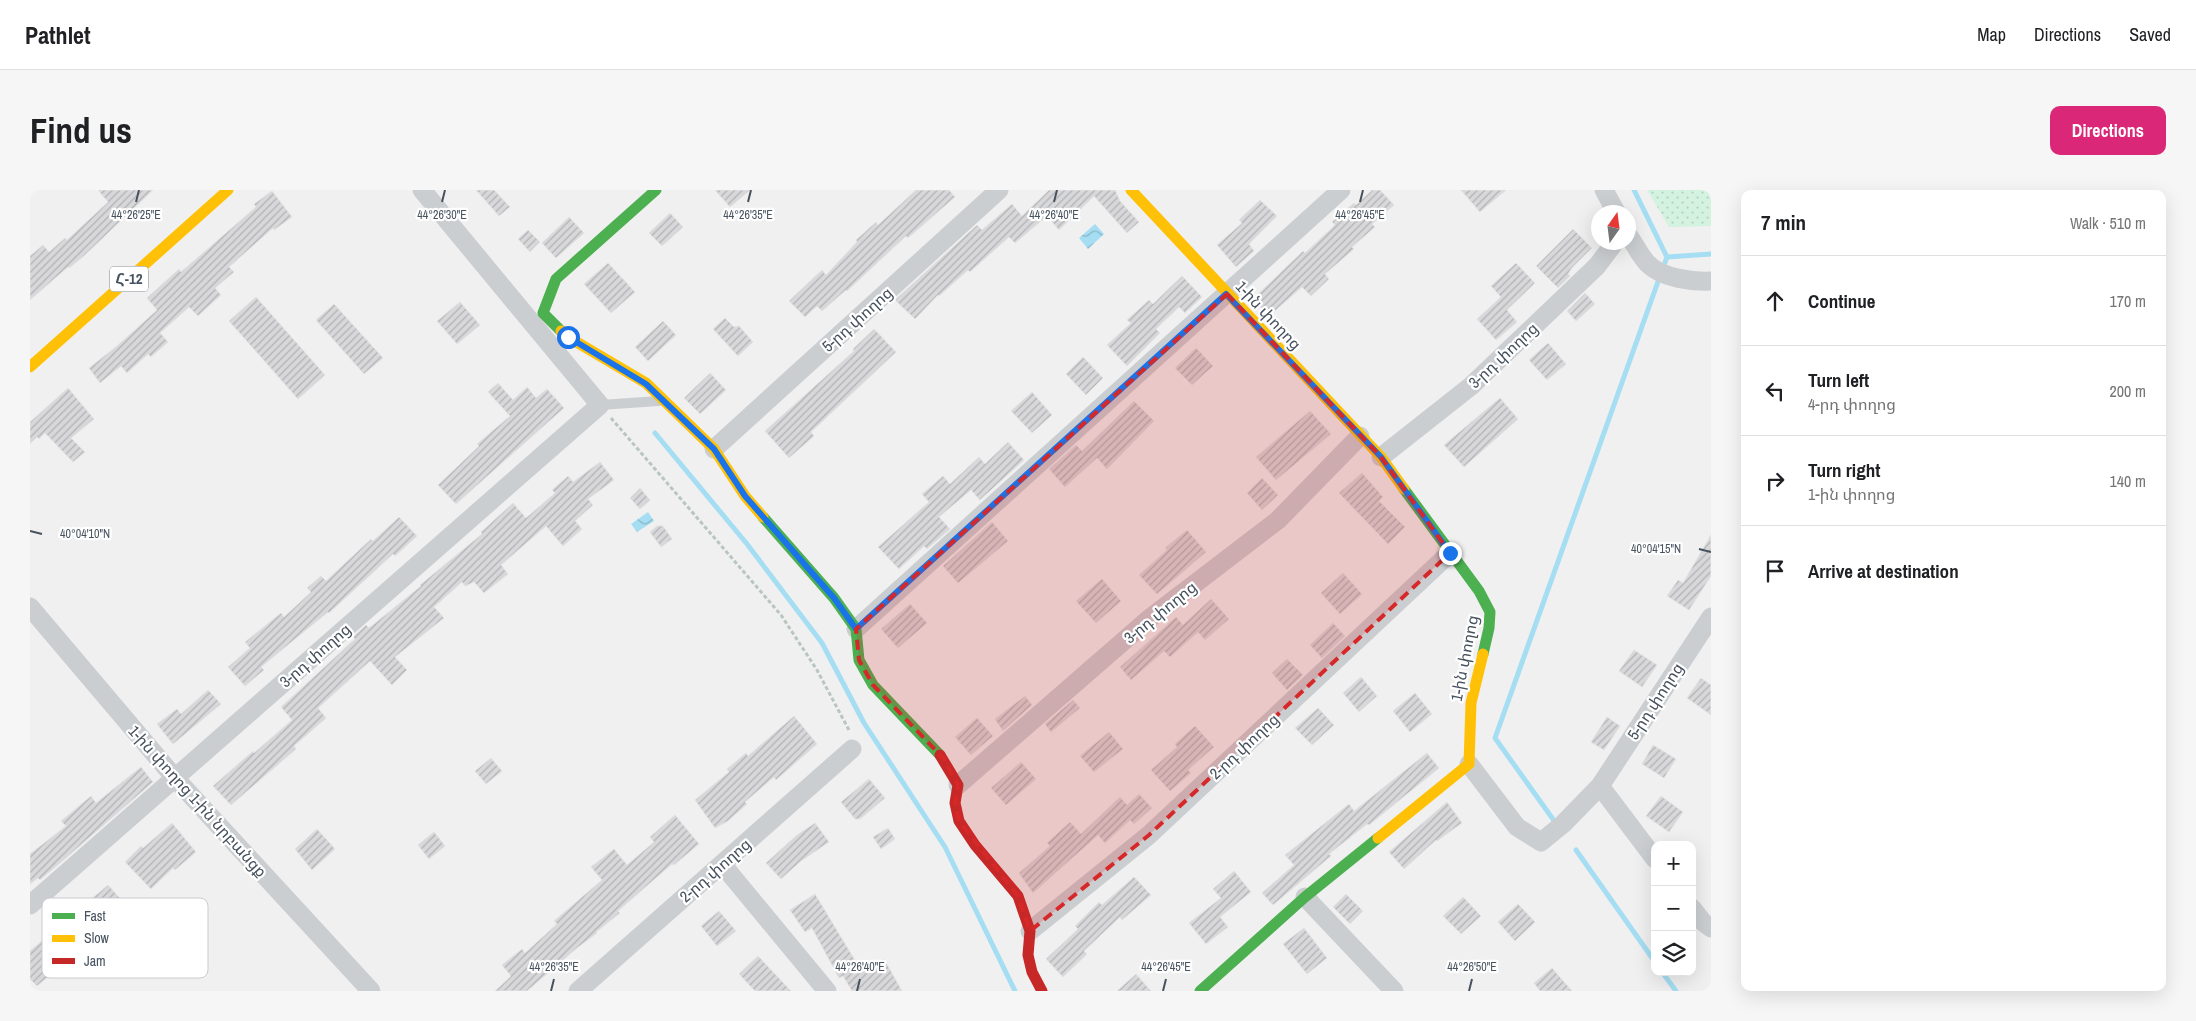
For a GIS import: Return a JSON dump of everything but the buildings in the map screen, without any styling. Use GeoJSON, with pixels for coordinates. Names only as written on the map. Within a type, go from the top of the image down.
{"type":"FeatureCollection","features":[{"type":"Feature","properties":{"kind":"street","name":"Հ-12"},"geometry":{"type":"LineString","coordinates":[[30,368],[228,190]]}},
{"type":"Feature","properties":{"kind":"street"},"geometry":{"type":"LineString","coordinates":[[422,190],[538,317],[600,406]]}},
{"type":"Feature","properties":{"kind":"street"},"geometry":{"type":"LineString","coordinates":[[538,317],[556,279],[656,190]]}},
{"type":"Feature","properties":{"kind":"street","name":"5-րդ փողոց"},"geometry":{"type":"LineString","coordinates":[[714,449],[999,190]]}},
{"type":"Feature","properties":{"kind":"street","name":"1-ին փողոց"},"geometry":{"type":"LineString","coordinates":[[1131,190],[1226,294],[1381,457],[1479,591],[1490,612],[1489,628],[1471,703],[1469,764]]}},
{"type":"Feature","properties":{"kind":"street"},"geometry":{"type":"LineString","coordinates":[[856,629],[1341,190]]}},
{"type":"Feature","properties":{"kind":"street"},"geometry":{"type":"LineString","coordinates":[[1604,190],[1612,205]]}},
{"type":"Feature","properties":{"kind":"street"},"geometry":{"type":"LineString","coordinates":[[1636,247],[1648,264],[1668,275],[1711,281]]}},
{"type":"Feature","properties":{"kind":"street","name":"3-րդ փողոց"},"geometry":{"type":"LineString","coordinates":[[1381,457],[1471,386],[1597,266],[1609,250]]}},
{"type":"Feature","properties":{"kind":"street"},"geometry":{"type":"LineString","coordinates":[[538,317],[646,384],[663,400],[714,449],[745,496],[834,598],[856,629],[859,660],[873,685],[944,759],[958,785],[955,803],[960,821],[975,845],[1018,896],[1030,931],[1028,955],[1032,972],[1042,991]]}},
{"type":"Feature","properties":{"kind":"street","name":"3-րդ փողոց"},"geometry":{"type":"LineString","coordinates":[[30,905],[600,406]]}},
{"type":"Feature","properties":{"kind":"street","name":"3-րդ փողոց"},"geometry":{"type":"LineString","coordinates":[[958,785],[1150,618],[1278,520],[1360,436]]}},
{"type":"Feature","properties":{"kind":"street","name":"2-րդ փողոց"},"geometry":{"type":"LineString","coordinates":[[1030,931],[1149,835],[1450,553]]}},
{"type":"Feature","properties":{"kind":"street","name":"1-ին փողոց 1-ին նրբանցք"},"geometry":{"type":"LineString","coordinates":[[30,607],[175,778],[372,991]]}},
{"type":"Feature","properties":{"kind":"street","name":"5-րդ փողոց"},"geometry":{"type":"LineString","coordinates":[[1469,764],[1517,827],[1541,842],[1563,824],[1600,786],[1711,617]]}},
{"type":"Feature","properties":{"kind":"street","name":"2-րդ փողոց"},"geometry":{"type":"LineString","coordinates":[[578,991],[852,749]]}},
{"type":"Feature","properties":{"kind":"street"},"geometry":{"type":"LineString","coordinates":[[1200,991],[1305,897],[1469,764]]}},
{"type":"Feature","properties":{"kind":"street"},"geometry":{"type":"LineString","coordinates":[[1600,786],[1651,854]]}},
{"type":"Feature","properties":{"kind":"street"},"geometry":{"type":"LineString","coordinates":[[722,864],[827,991]]}},
{"type":"Feature","properties":{"kind":"street"},"geometry":{"type":"LineString","coordinates":[[1305,897],[1394,991]]}},
{"type":"Feature","properties":{"kind":"lane"},"geometry":{"type":"LineString","coordinates":[[600,406],[663,400]]}},
{"type":"Feature","properties":{"kind":"path"},"geometry":{"type":"LineString","coordinates":[[600,406],[781,615],[821,678],[853,739],[852,749]]}},
{"type":"Feature","properties":{"kind":"highlighted area"},"geometry":{"type":"Polygon","coordinates":[[[1227,294],[1381,457],[1450,553],[1149,835],[1030,931],[1018,896],[959,821],[955,803],[958,785],[944,759],[873,685],[859,660],[856,629],[1227,294]]]}},
{"type":"Feature","properties":{"kind":"green space"},"geometry":{"type":"Polygon","coordinates":[[[1647,190],[1711,190],[1711,226],[1669,227],[1647,190]]]}},
{"type":"Feature","properties":{"kind":"water"},"geometry":{"type":"Polygon","coordinates":[[[1095,224],[1104,234],[1088,249],[1079,238],[1095,224]]]}},
{"type":"Feature","properties":{"kind":"water"},"geometry":{"type":"Polygon","coordinates":[[[648,512],[654,521],[637,532],[631,524],[648,512]]]}},
{"type":"Feature","properties":{"kind":"waterway"},"geometry":{"type":"LineString","coordinates":[[1634,190],[1667,257],[1663,268]]}},
{"type":"Feature","properties":{"kind":"waterway"},"geometry":{"type":"LineString","coordinates":[[1667,257],[1711,254]]}},
{"type":"Feature","properties":{"kind":"waterway"},"geometry":{"type":"LineString","coordinates":[[1555,822],[1495,738],[1660,276]]}},
{"type":"Feature","properties":{"kind":"waterway"},"geometry":{"type":"LineString","coordinates":[[655,433],[747,544],[822,643],[864,723],[945,847],[1015,991]]}},
{"type":"Feature","properties":{"kind":"waterway"},"geometry":{"type":"LineString","coordinates":[[1576,850],[1651,956]]}},
{"type":"Feature","properties":{"kind":"waterway"},"geometry":{"type":"LineString","coordinates":[[1665,976],[1676,991]]}},
{"type":"Feature","properties":{"kind":"traffic: fast"},"geometry":{"type":"LineString","coordinates":[[561,331],[543,313],[556,279],[656,190]]}},
{"type":"Feature","properties":{"kind":"traffic: fast"},"geometry":{"type":"LineString","coordinates":[[1404,489],[1479,591],[1490,612],[1489,628],[1483,654]]}},
{"type":"Feature","properties":{"kind":"traffic: fast"},"geometry":{"type":"LineString","coordinates":[[763,517],[834,598],[856,629],[859,660],[873,685],[940,755]]}},
{"type":"Feature","properties":{"kind":"traffic: fast"},"geometry":{"type":"LineString","coordinates":[[1200,991],[1305,897],[1378,838]]}},
{"type":"Feature","properties":{"kind":"traffic: slow"},"geometry":{"type":"LineString","coordinates":[[30,367],[228,190]]}},
{"type":"Feature","properties":{"kind":"traffic: slow"},"geometry":{"type":"LineString","coordinates":[[1131,190],[1381,457],[1404,489]]}},
{"type":"Feature","properties":{"kind":"traffic: slow"},"geometry":{"type":"LineString","coordinates":[[561,331],[646,383],[714,449],[745,496],[763,517]]}},
{"type":"Feature","properties":{"kind":"traffic: slow"},"geometry":{"type":"LineString","coordinates":[[1378,838],[1469,764],[1471,703],[1483,654]]}},
{"type":"Feature","properties":{"kind":"traffic: jam"},"geometry":{"type":"LineString","coordinates":[[940,755],[958,785],[955,803],[959,821],[975,845],[1018,896],[1030,931],[1028,955],[1032,972],[1042,991]]}},
{"type":"Feature","properties":{"kind":"route"},"geometry":{"type":"LineString","coordinates":[[568,337],[646,384],[714,449],[745,496],[834,598],[856,629],[1226,294],[1381,457],[1450,553]]}}]}
